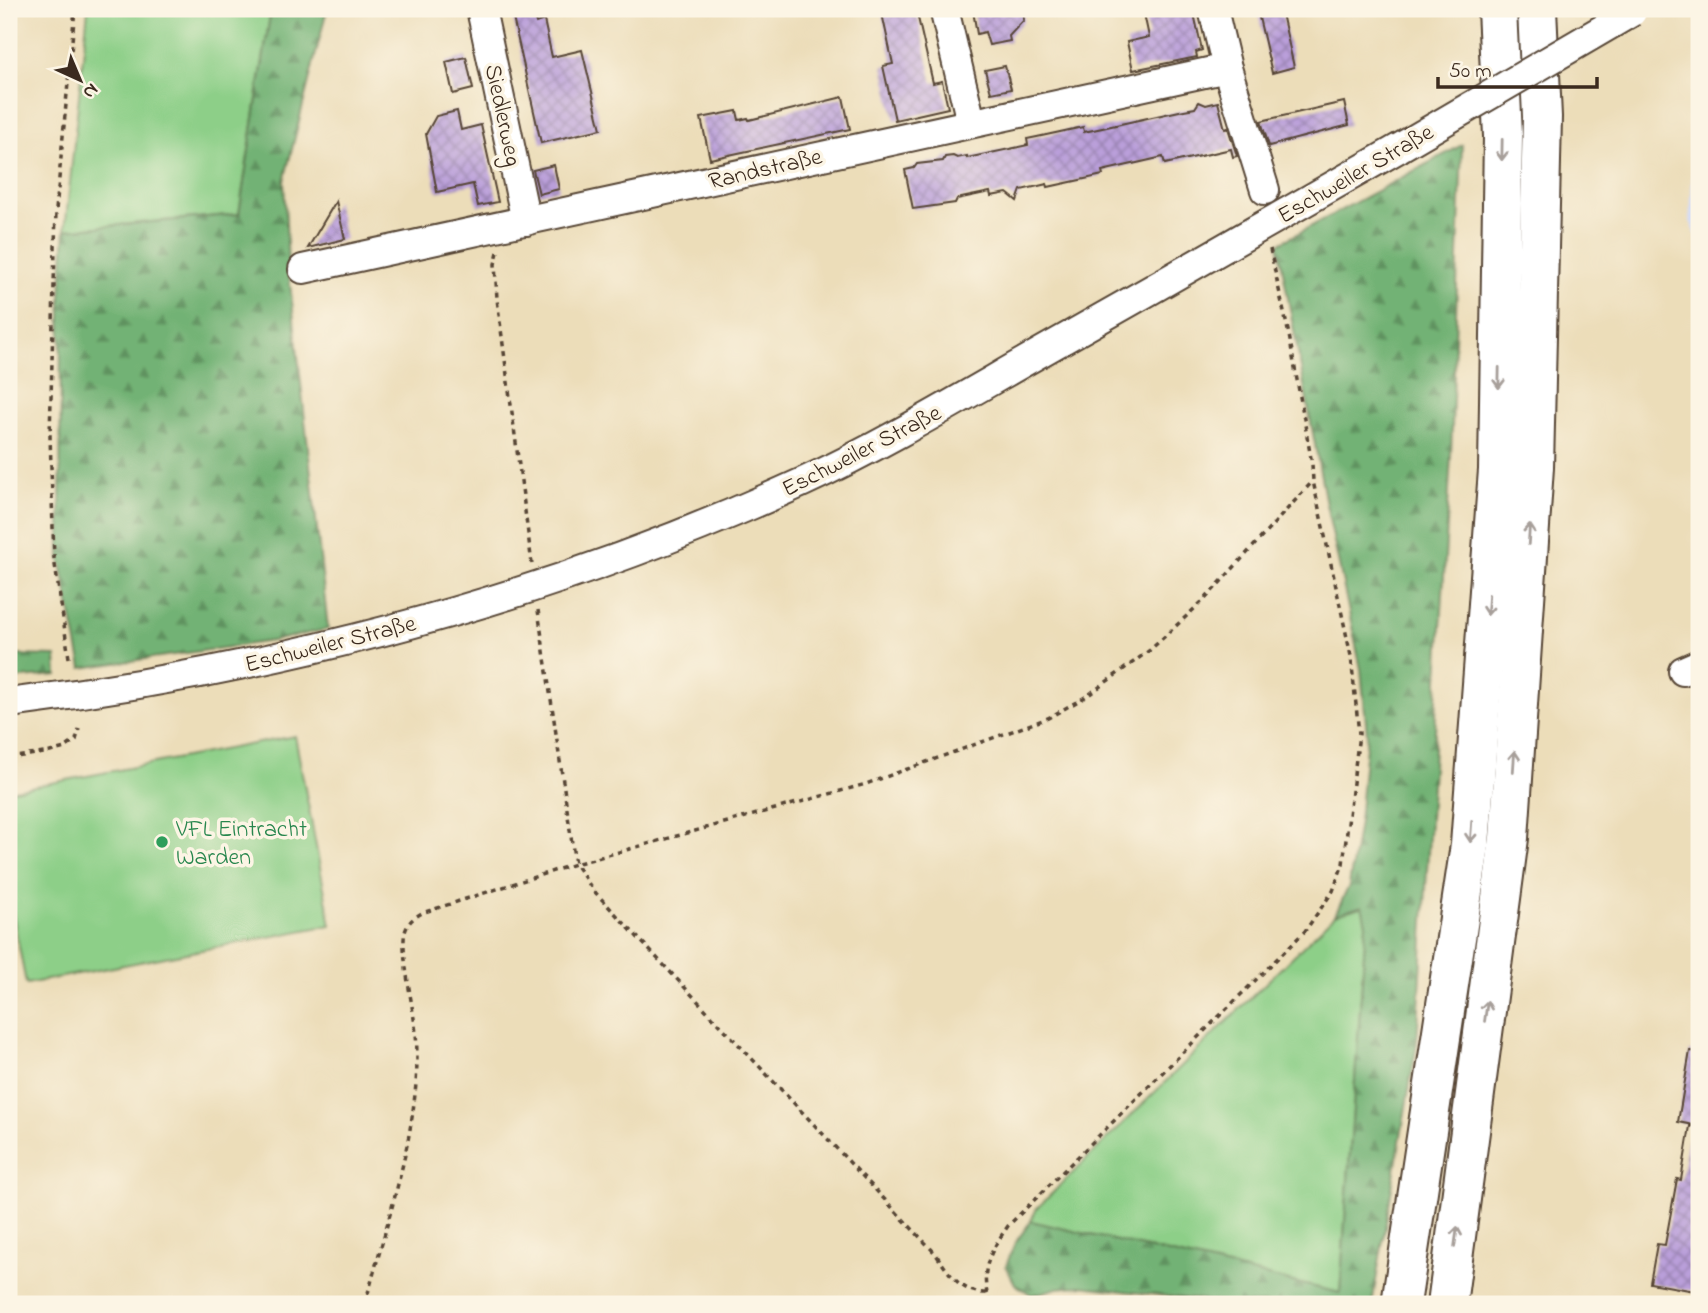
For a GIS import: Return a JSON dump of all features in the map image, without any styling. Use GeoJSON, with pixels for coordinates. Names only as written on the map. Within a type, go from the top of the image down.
{"type":"FeatureCollection","features":[{"type":"Feature","properties":{"kind":"highway"},"geometry":{"type":"LineString","coordinates":[[1401,1304],[1470,845],[1497,470],[1503,136],[1497,9]]}},
{"type":"Feature","properties":{"kind":"highway"},"geometry":{"type":"LineString","coordinates":[[1447,1304],[1511,811],[1534,467],[1542,117],[1537,9]]}},
{"type":"Feature","properties":{"kind":"street","name":"Siedlerweg"},"geometry":{"type":"LineString","coordinates":[[481,9],[519,223]]}},
{"type":"Feature","properties":{"kind":"street"},"geometry":{"type":"LineString","coordinates":[[944,9],[971,122]]}},
{"type":"Feature","properties":{"kind":"street"},"geometry":{"type":"LineString","coordinates":[[1213,9],[1227,68],[1265,190]]}},
{"type":"Feature","properties":{"kind":"street","name":"Eschweiler Straße"},"geometry":{"type":"LineString","coordinates":[[9,703],[98,692],[271,660],[391,630],[535,586],[715,520],[806,480],[928,417],[1635,11]]}},
{"type":"Feature","properties":{"kind":"street","name":"Randstraße"},"geometry":{"type":"LineString","coordinates":[[303,269],[1227,68]]}},
{"type":"Feature","properties":{"kind":"path"},"geometry":{"type":"LineString","coordinates":[[69,659],[54,558],[50,449],[56,210],[75,9]]}},
{"type":"Feature","properties":{"kind":"path"},"geometry":{"type":"LineString","coordinates":[[519,223],[500,244],[495,264],[497,299],[575,864],[593,890],[935,1253],[950,1275],[968,1291],[986,1293]]}},
{"type":"Feature","properties":{"kind":"path"},"geometry":{"type":"LineString","coordinates":[[990,1304],[986,1293],[985,1272],[991,1250],[1008,1226],[1306,931],[1333,891],[1343,864],[1359,734],[1351,656],[1312,481],[1312,464],[1289,335],[1274,264],[1262,227]]}},
{"type":"Feature","properties":{"kind":"path"},"geometry":{"type":"LineString","coordinates":[[364,1304],[415,1107],[418,1072],[416,1034],[404,949],[404,934],[410,920],[422,913],[575,864],[866,784],[1048,719],[1087,696],[1150,650],[1206,598],[1312,481]]}},
{"type":"Feature","properties":{"kind":"path"},"geometry":{"type":"LineString","coordinates":[[9,758],[65,748],[76,740],[79,729]]}},
{"type":"Feature","properties":{"kind":"shaded area"},"geometry":{"type":"Polygon","coordinates":[[[1699,34],[1699,242],[1690,221],[1699,34]]]}},
{"type":"Feature","properties":{"kind":"green space"},"geometry":{"type":"Polygon","coordinates":[[[88,9],[271,9],[239,214],[65,230],[88,9]]]}},
{"type":"Feature","properties":{"kind":"green space"},"geometry":{"type":"Polygon","coordinates":[[[271,9],[327,9],[284,181],[288,265],[328,629],[272,641],[82,668],[60,559],[61,296],[65,230],[239,214],[271,9]]]}},
{"type":"Feature","properties":{"kind":"green space"},"geometry":{"type":"Polygon","coordinates":[[[1462,145],[1451,455],[1417,1043],[1372,1304],[1235,1304],[1080,1286],[1032,1295],[1015,1284],[1006,1266],[1015,1243],[1031,1221],[1340,1293],[1366,924],[1362,906],[1335,915],[1349,886],[1359,822],[1367,734],[1361,669],[1326,504],[1278,244],[1462,145]]]}},
{"type":"Feature","properties":{"kind":"green space"},"geometry":{"type":"Polygon","coordinates":[[[9,655],[56,656],[57,675],[9,679],[9,655]]]}},
{"type":"Feature","properties":{"kind":"green space","name":"VFL Eintracht Warden"},"geometry":{"type":"Polygon","coordinates":[[[295,736],[331,925],[26,984],[9,893],[9,791],[295,736]]]}},
{"type":"Feature","properties":{"kind":"green space"},"geometry":{"type":"Polygon","coordinates":[[[1363,906],[1366,924],[1340,1293],[1031,1221],[1036,1209],[1335,915],[1363,906]]]}},
{"type":"Feature","properties":{"kind":"building"},"geometry":{"type":"Polygon","coordinates":[[[511,9],[532,9],[536,23],[544,20],[552,57],[582,50],[601,129],[541,143],[511,9]]]}},
{"type":"Feature","properties":{"kind":"building"},"geometry":{"type":"Polygon","coordinates":[[[881,9],[916,9],[933,83],[942,81],[948,108],[895,120],[883,66],[893,64],[881,9]]]}},
{"type":"Feature","properties":{"kind":"building"},"geometry":{"type":"Polygon","coordinates":[[[1022,9],[1024,20],[1009,36],[1010,41],[989,45],[985,32],[977,34],[973,11],[1022,9]]]}},
{"type":"Feature","properties":{"kind":"building"},"geometry":{"type":"Polygon","coordinates":[[[1143,9],[1193,9],[1202,50],[1196,52],[1197,57],[1133,70],[1127,42],[1149,37],[1143,9]]]}},
{"type":"Feature","properties":{"kind":"building"},"geometry":{"type":"Polygon","coordinates":[[[1257,9],[1281,9],[1294,67],[1272,73],[1257,9]]]}},
{"type":"Feature","properties":{"kind":"building"},"geometry":{"type":"Polygon","coordinates":[[[466,57],[473,89],[453,94],[446,62],[466,57]]]}},
{"type":"Feature","properties":{"kind":"building"},"geometry":{"type":"Polygon","coordinates":[[[1005,66],[1011,89],[991,93],[985,70],[1005,66]]]}},
{"type":"Feature","properties":{"kind":"building"},"geometry":{"type":"Polygon","coordinates":[[[843,97],[850,129],[710,159],[701,118],[737,111],[739,120],[749,120],[843,97]]]}},
{"type":"Feature","properties":{"kind":"building"},"geometry":{"type":"Polygon","coordinates":[[[1199,102],[1206,105],[1218,102],[1225,129],[1228,128],[1237,156],[1233,157],[1231,149],[1165,164],[1163,157],[1102,171],[1103,175],[1021,190],[1017,201],[1007,193],[991,196],[990,192],[957,199],[955,203],[913,209],[905,170],[914,168],[917,164],[943,161],[945,157],[953,156],[967,158],[1028,145],[1027,139],[1083,127],[1084,132],[1195,108],[1199,102]]]}},
{"type":"Feature","properties":{"kind":"building"},"geometry":{"type":"Polygon","coordinates":[[[1344,102],[1349,125],[1269,146],[1261,121],[1344,102]]]}},
{"type":"Feature","properties":{"kind":"building"},"geometry":{"type":"Polygon","coordinates":[[[457,111],[461,130],[481,125],[498,202],[478,206],[473,184],[437,192],[426,134],[436,116],[457,111]]]}},
{"type":"Feature","properties":{"kind":"building"},"geometry":{"type":"Polygon","coordinates":[[[554,165],[559,189],[539,194],[533,170],[554,165]]]}},
{"type":"Feature","properties":{"kind":"building"},"geometry":{"type":"Polygon","coordinates":[[[336,201],[345,239],[308,248],[336,201]]]}},
{"type":"Feature","properties":{"kind":"building"},"geometry":{"type":"Polygon","coordinates":[[[1690,1051],[1699,1052],[1699,1126],[1678,1122],[1690,1051]]]}},
{"type":"Feature","properties":{"kind":"building"},"geometry":{"type":"Polygon","coordinates":[[[1690,1126],[1699,1127],[1699,1263],[1695,1291],[1650,1283],[1657,1244],[1665,1245],[1677,1179],[1681,1180],[1690,1126]]]}},
{"type":"Feature","properties":{"kind":"place","name":"VFL Eintracht Warden"},"geometry":{"type":"Point","coordinates":[162,842]}}]}
